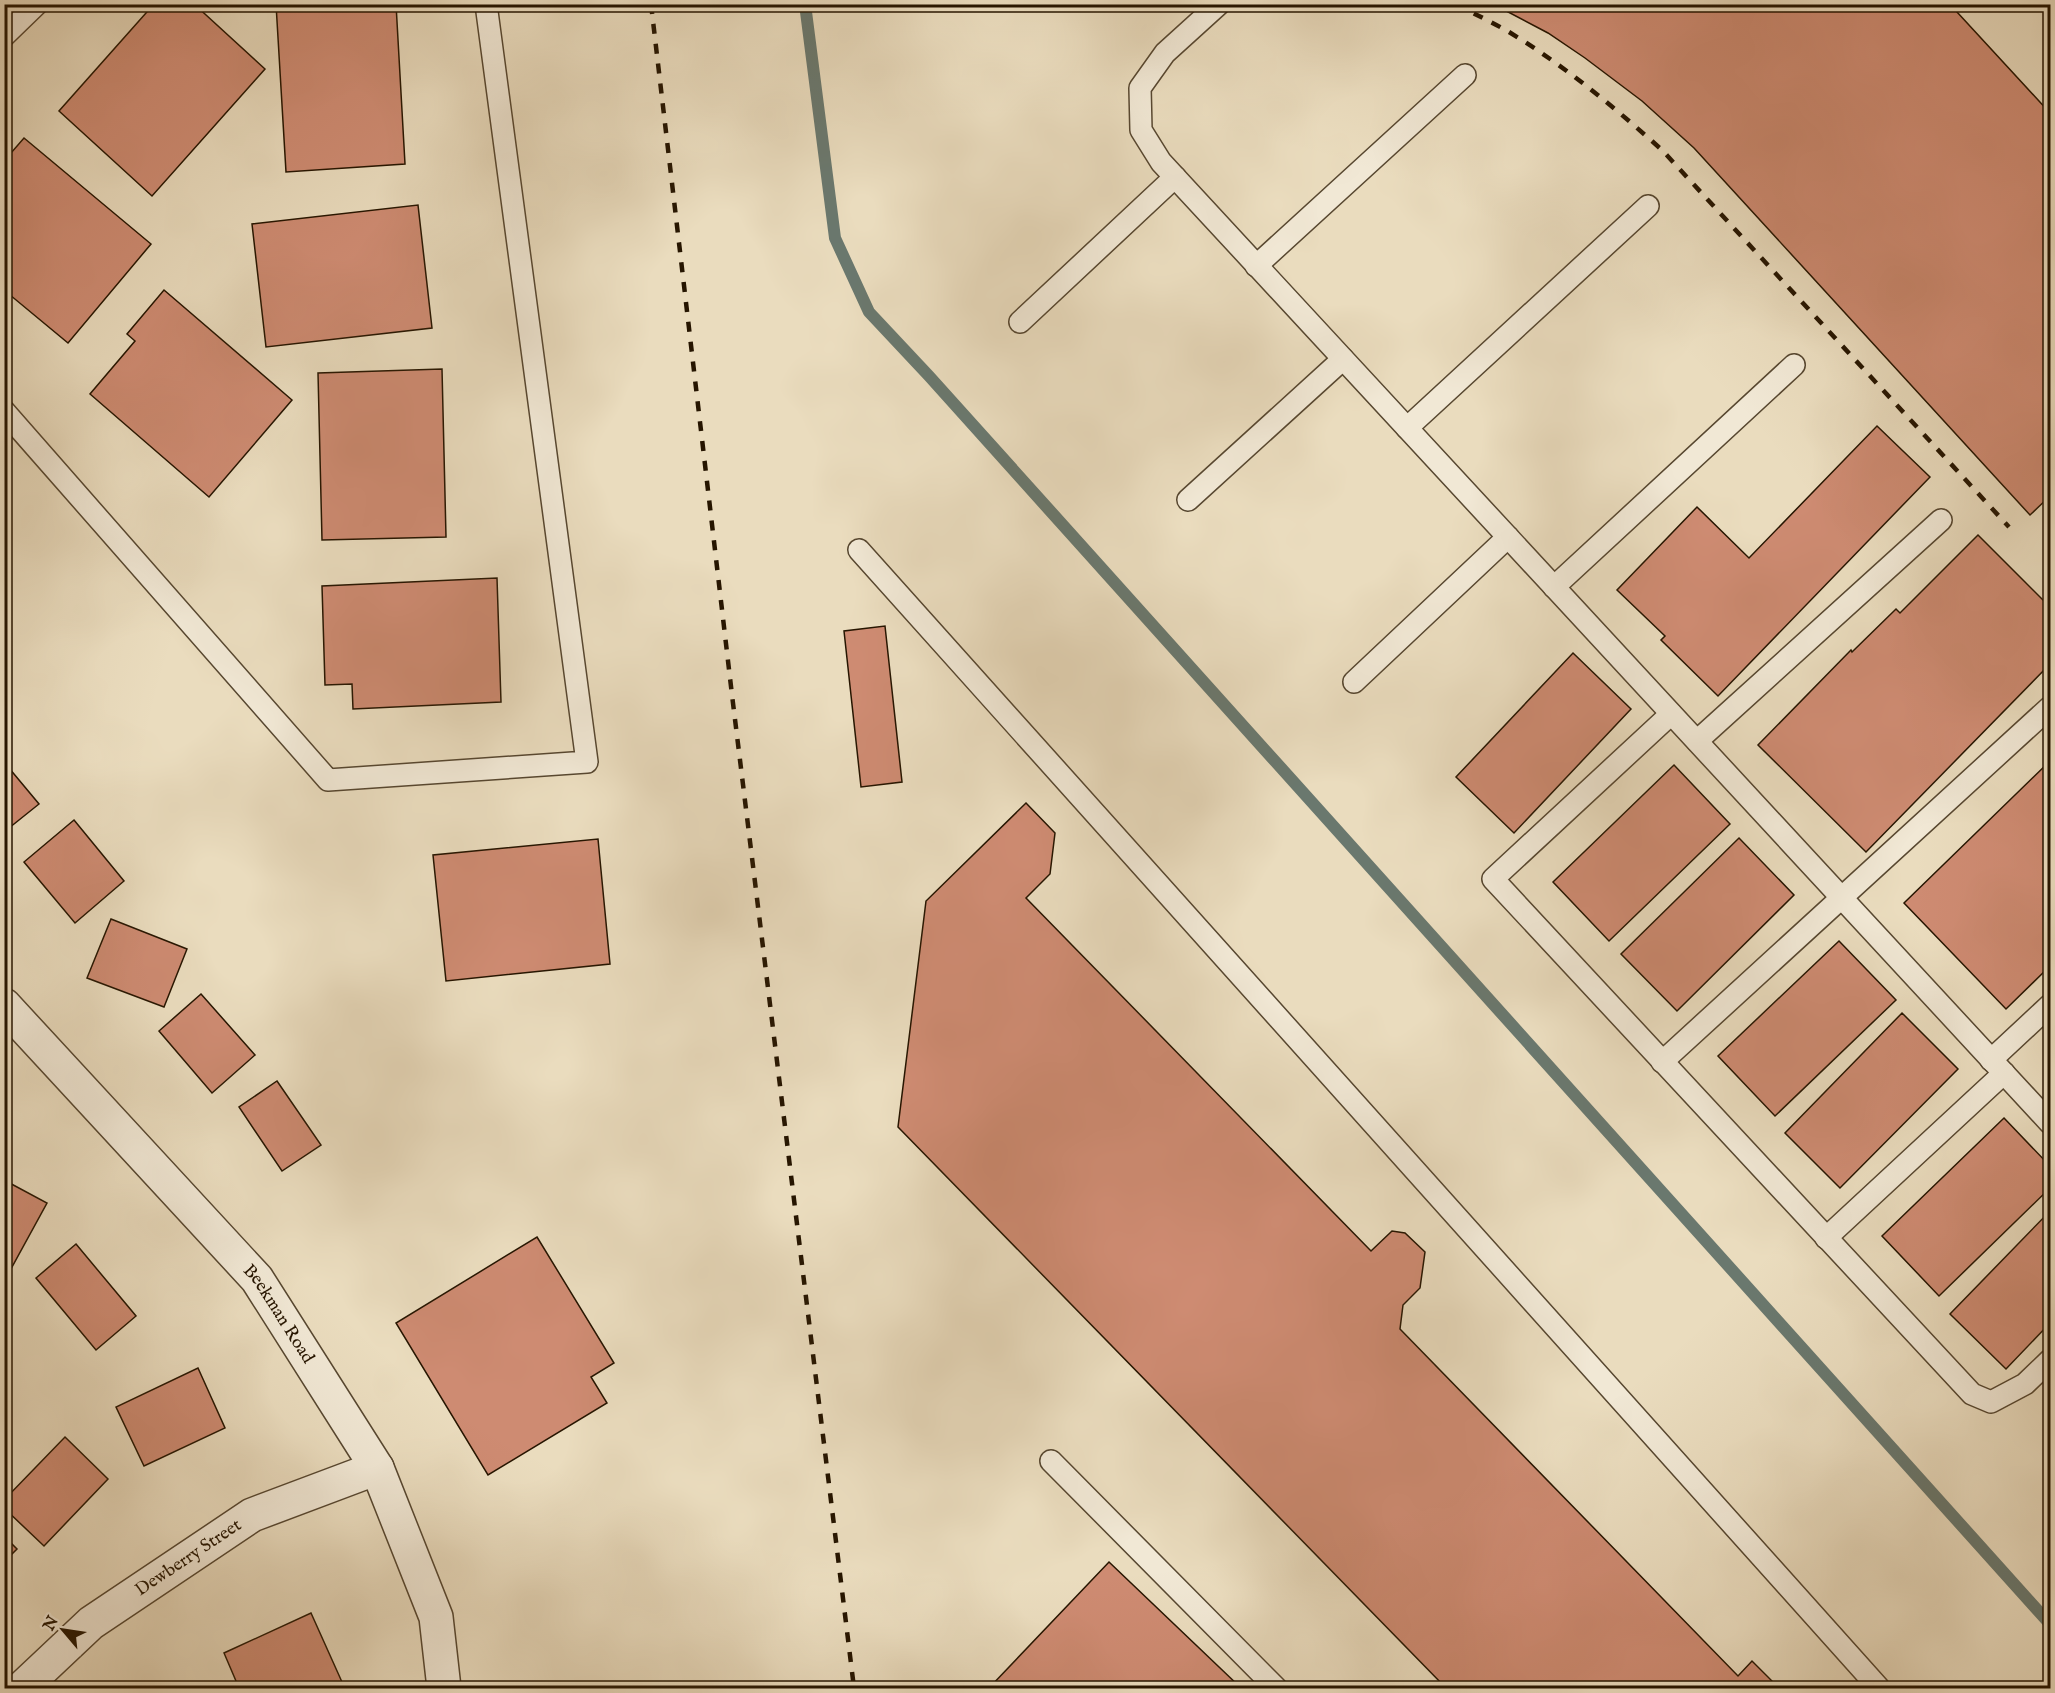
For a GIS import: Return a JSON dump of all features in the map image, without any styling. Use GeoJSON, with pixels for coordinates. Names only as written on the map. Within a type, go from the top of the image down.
{"type":"FeatureCollection","features":[{"type":"Feature","properties":{"kind":"street","name":"Beekman Road"},"geometry":{"type":"LineString","coordinates":[[7,1012],[257,1279],[377,1468],[436,1617],[444,1689]]}},
{"type":"Feature","properties":{"kind":"street","name":"Dewberry Street"},"geometry":{"type":"LineString","coordinates":[[22,1689],[91,1623],[252,1515],[377,1468]]}},
{"type":"Feature","properties":{"kind":"lane"},"geometry":{"type":"LineString","coordinates":[[4,36],[38,4]]}},
{"type":"Feature","properties":{"kind":"lane"},"geometry":{"type":"LineString","coordinates":[[4,411],[328,780],[587,762],[486,4]]}},
{"type":"Feature","properties":{"kind":"lane"},"geometry":{"type":"LineString","coordinates":[[1220,4],[1166,52],[1140,88],[1141,130],[1161,162],[2050,1123]]}},
{"type":"Feature","properties":{"kind":"lane"},"geometry":{"type":"LineString","coordinates":[[1256,266],[1465,75]]}},
{"type":"Feature","properties":{"kind":"lane"},"geometry":{"type":"LineString","coordinates":[[1020,322],[1174,177]]}},
{"type":"Feature","properties":{"kind":"lane"},"geometry":{"type":"LineString","coordinates":[[1407,428],[1648,206]]}},
{"type":"Feature","properties":{"kind":"lane"},"geometry":{"type":"LineString","coordinates":[[1188,500],[1343,359]]}},
{"type":"Feature","properties":{"kind":"lane"},"geometry":{"type":"LineString","coordinates":[[1554,587],[1794,365]]}},
{"type":"Feature","properties":{"kind":"lane"},"geometry":{"type":"LineString","coordinates":[[1697,741],[1941,520]]}},
{"type":"Feature","properties":{"kind":"lane"},"geometry":{"type":"LineString","coordinates":[[1354,682],[1508,537]]}},
{"type":"Feature","properties":{"kind":"lane"},"geometry":{"type":"LineString","coordinates":[[860,550],[1879,1689]]}},
{"type":"Feature","properties":{"kind":"lane"},"geometry":{"type":"LineString","coordinates":[[1662,1062],[2050,706]]}},
{"type":"Feature","properties":{"kind":"lane"},"geometry":{"type":"LineString","coordinates":[[1671,714],[1493,879],[1972,1394],[1991,1402],[2025,1384],[2050,1360]]}},
{"type":"Feature","properties":{"kind":"lane"},"geometry":{"type":"LineString","coordinates":[[1826,1238],[1998,1067],[2050,1005]]}},
{"type":"Feature","properties":{"kind":"lane"},"geometry":{"type":"LineString","coordinates":[[1051,1461],[1276,1689]]}},
{"type":"Feature","properties":{"kind":"building"},"geometry":{"type":"Polygon","coordinates":[[[154,4],[194,4],[265,69],[152,196],[59,111],[154,4]]]}},
{"type":"Feature","properties":{"kind":"building"},"geometry":{"type":"Polygon","coordinates":[[[276,4],[396,4],[405,164],[286,172],[276,4]]]}},
{"type":"Feature","properties":{"kind":"building"},"geometry":{"type":"Polygon","coordinates":[[[1493,4],[1965,4],[1957,12],[2050,113],[2050,496],[2030,515],[1694,148],[1642,101],[1585,58],[1548,33],[1493,4]]]}},
{"type":"Feature","properties":{"kind":"building"},"geometry":{"type":"Polygon","coordinates":[[[24,138],[151,244],[68,343],[4,290],[4,161],[24,138]]]}},
{"type":"Feature","properties":{"kind":"building"},"geometry":{"type":"Polygon","coordinates":[[[418,205],[432,328],[266,347],[252,224],[418,205]]]}},
{"type":"Feature","properties":{"kind":"building"},"geometry":{"type":"Polygon","coordinates":[[[164,290],[292,400],[209,497],[90,394],[135,341],[127,334],[164,290]]]}},
{"type":"Feature","properties":{"kind":"building"},"geometry":{"type":"Polygon","coordinates":[[[442,369],[446,537],[322,540],[318,373],[442,369]]]}},
{"type":"Feature","properties":{"kind":"building"},"geometry":{"type":"Polygon","coordinates":[[[1877,426],[1930,477],[1718,696],[1661,640],[1665,636],[1617,590],[1697,507],[1749,558],[1877,426]]]}},
{"type":"Feature","properties":{"kind":"building"},"geometry":{"type":"Polygon","coordinates":[[[1978,535],[2050,607],[2050,664],[1866,852],[1758,745],[1851,650],[1852,652],[1896,609],[1900,613],[1978,535]]]}},
{"type":"Feature","properties":{"kind":"building"},"geometry":{"type":"Polygon","coordinates":[[[497,578],[501,702],[353,709],[352,684],[325,685],[322,586],[497,578]]]}},
{"type":"Feature","properties":{"kind":"building"},"geometry":{"type":"Polygon","coordinates":[[[885,626],[902,782],[861,787],[844,631],[885,626]]]}},
{"type":"Feature","properties":{"kind":"building"},"geometry":{"type":"Polygon","coordinates":[[[1573,653],[1631,709],[1514,833],[1456,777],[1573,653]]]}},
{"type":"Feature","properties":{"kind":"building"},"geometry":{"type":"Polygon","coordinates":[[[2050,761],[2050,966],[2006,1009],[1904,903],[2050,761]]]}},
{"type":"Feature","properties":{"kind":"building"},"geometry":{"type":"Polygon","coordinates":[[[4,762],[39,804],[4,832],[4,762]]]}},
{"type":"Feature","properties":{"kind":"building"},"geometry":{"type":"Polygon","coordinates":[[[1674,765],[1730,824],[1609,941],[1553,882],[1674,765]]]}},
{"type":"Feature","properties":{"kind":"building"},"geometry":{"type":"Polygon","coordinates":[[[1026,803],[1055,833],[1050,874],[1026,898],[1371,1251],[1392,1231],[1405,1233],[1425,1252],[1420,1288],[1403,1305],[1400,1329],[1738,1676],[1752,1661],[1779,1688],[1446,1688],[898,1127],[926,901],[1026,803]]]}},
{"type":"Feature","properties":{"kind":"building"},"geometry":{"type":"Polygon","coordinates":[[[74,820],[124,881],[75,923],[24,862],[74,820]]]}},
{"type":"Feature","properties":{"kind":"building"},"geometry":{"type":"Polygon","coordinates":[[[1739,838],[1794,895],[1677,1011],[1621,954],[1739,838]]]}},
{"type":"Feature","properties":{"kind":"building"},"geometry":{"type":"Polygon","coordinates":[[[598,839],[610,964],[446,981],[433,855],[598,839]]]}},
{"type":"Feature","properties":{"kind":"building"},"geometry":{"type":"Polygon","coordinates":[[[111,919],[187,949],[164,1007],[87,978],[111,919]]]}},
{"type":"Feature","properties":{"kind":"building"},"geometry":{"type":"Polygon","coordinates":[[[1839,941],[1896,1000],[1775,1116],[1718,1056],[1839,941]]]}},
{"type":"Feature","properties":{"kind":"building"},"geometry":{"type":"Polygon","coordinates":[[[201,994],[255,1055],[212,1093],[159,1031],[201,994]]]}},
{"type":"Feature","properties":{"kind":"building"},"geometry":{"type":"Polygon","coordinates":[[[1902,1013],[1958,1069],[1840,1188],[1785,1133],[1902,1013]]]}},
{"type":"Feature","properties":{"kind":"building"},"geometry":{"type":"Polygon","coordinates":[[[277,1081],[321,1145],[282,1171],[239,1107],[277,1081]]]}},
{"type":"Feature","properties":{"kind":"building"},"geometry":{"type":"Polygon","coordinates":[[[2004,1118],[2050,1166],[2050,1188],[1939,1296],[1882,1236],[2004,1118]]]}},
{"type":"Feature","properties":{"kind":"building"},"geometry":{"type":"Polygon","coordinates":[[[4,1180],[47,1203],[6,1278],[4,1277],[4,1180]]]}},
{"type":"Feature","properties":{"kind":"building"},"geometry":{"type":"Polygon","coordinates":[[[2050,1211],[2050,1323],[2006,1369],[1950,1314],[2050,1211]]]}},
{"type":"Feature","properties":{"kind":"building"},"geometry":{"type":"Polygon","coordinates":[[[537,1237],[614,1363],[591,1377],[607,1403],[488,1475],[396,1323],[537,1237]]]}},
{"type":"Feature","properties":{"kind":"building"},"geometry":{"type":"Polygon","coordinates":[[[76,1244],[136,1316],[96,1350],[36,1278],[76,1244]]]}},
{"type":"Feature","properties":{"kind":"building"},"geometry":{"type":"Polygon","coordinates":[[[198,1368],[225,1428],[144,1466],[116,1407],[198,1368]]]}},
{"type":"Feature","properties":{"kind":"building"},"geometry":{"type":"Polygon","coordinates":[[[65,1437],[108,1479],[44,1546],[4,1508],[4,1500],[65,1437]]]}},
{"type":"Feature","properties":{"kind":"building"},"geometry":{"type":"Polygon","coordinates":[[[4,1536],[17,1549],[4,1562],[4,1536]]]}},
{"type":"Feature","properties":{"kind":"building"},"geometry":{"type":"Polygon","coordinates":[[[1109,1562],[1241,1688],[989,1688],[1109,1562]]]}},
{"type":"Feature","properties":{"kind":"building"},"geometry":{"type":"Polygon","coordinates":[[[311,1613],[342,1682],[327,1688],[239,1688],[224,1653],[311,1613]]]}},
{"type":"Feature","properties":{"kind":"waterway"},"geometry":{"type":"LineString","coordinates":[[805,4],[835,238],[869,312],[2050,1624]]}},
{"type":"Feature","properties":{"kind":"railway"},"geometry":{"type":"LineString","coordinates":[[651,4],[732,695],[854,1688]]}},
{"type":"Feature","properties":{"kind":"railway"},"geometry":{"type":"LineString","coordinates":[[1456,4],[1509,32],[1550,59],[1662,150],[2009,527]]}}]}
